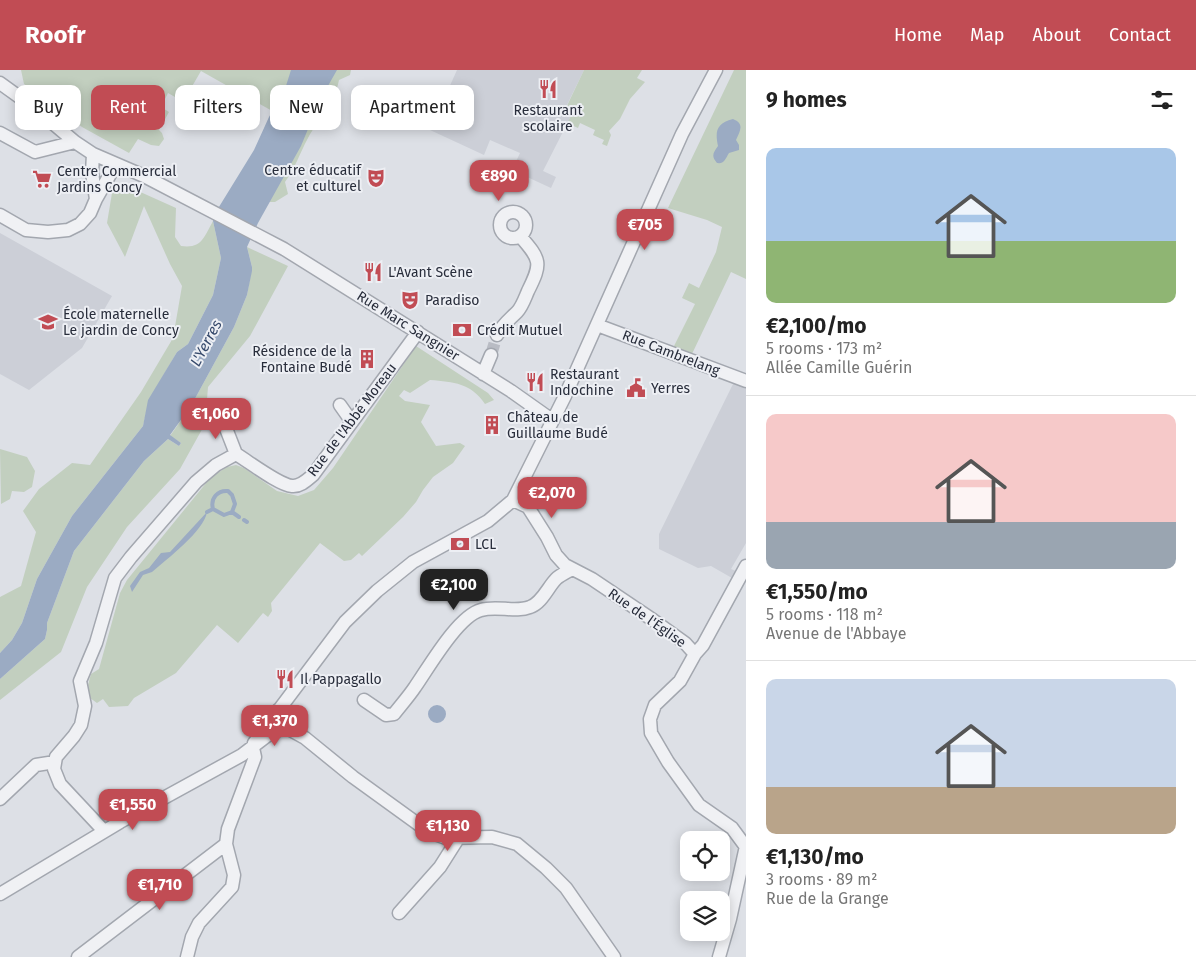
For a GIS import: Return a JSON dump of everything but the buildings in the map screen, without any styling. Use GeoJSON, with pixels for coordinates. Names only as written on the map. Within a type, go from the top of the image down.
{"type":"FeatureCollection","features":[{"type":"Feature","properties":{"kind":"street"},"geometry":{"type":"LineString","coordinates":[[187,957],[192,937],[199,923],[232,887],[234,875],[226,844],[228,829],[255,757],[254,743],[344,622],[377,590],[414,562],[488,521],[513,500],[596,325],[682,134],[716,70]]}},
{"type":"Feature","properties":{"kind":"street"},"geometry":{"type":"LineString","coordinates":[[0,82],[75,142],[93,154],[116,164],[90,213],[80,224],[68,230],[48,232],[26,230],[0,215]]}},
{"type":"Feature","properties":{"kind":"street"},"geometry":{"type":"LineString","coordinates":[[0,133],[35,152],[75,142]]}},
{"type":"Feature","properties":{"kind":"street"},"geometry":{"type":"LineString","coordinates":[[93,154],[92,173],[96,199]]}},
{"type":"Feature","properties":{"kind":"street","name":"Rue Marc Sangnier"},"geometry":{"type":"LineString","coordinates":[[116,164],[144,176],[261,236],[304,261],[418,332],[552,420]]}},
{"type":"Feature","properties":{"kind":"street"},"geometry":{"type":"LineString","coordinates":[[497,335],[502,324],[518,310],[538,267],[529,246],[520,236]]}},
{"type":"Feature","properties":{"kind":"street","name":"Rue Cambrelang"},"geometry":{"type":"LineString","coordinates":[[596,325],[746,382]]}},
{"type":"Feature","properties":{"kind":"street","name":"Rue de l'Abbé Moreau"},"geometry":{"type":"LineString","coordinates":[[236,454],[280,481],[293,486],[304,483],[313,475],[418,332]]}},
{"type":"Feature","properties":{"kind":"street"},"geometry":{"type":"LineString","coordinates":[[483,374],[490,355]]}},
{"type":"Feature","properties":{"kind":"street"},"geometry":{"type":"LineString","coordinates":[[340,405],[352,422]]}},
{"type":"Feature","properties":{"kind":"street"},"geometry":{"type":"LineString","coordinates":[[104,831],[60,784],[54,769],[56,756],[81,725],[85,706],[80,681],[96,643],[115,578],[196,482],[216,464],[236,454],[222,418]]}},
{"type":"Feature","properties":{"kind":"street","name":"Rue de l'Église"},"geometry":{"type":"LineString","coordinates":[[513,500],[528,507],[547,536],[556,555],[565,565],[592,579],[653,620],[685,643],[695,654],[680,681],[655,705],[650,719],[651,733],[668,762],[699,805],[732,828],[746,846]]}},
{"type":"Feature","properties":{"kind":"street"},"geometry":{"type":"LineString","coordinates":[[695,654],[703,645],[746,566]]}},
{"type":"Feature","properties":{"kind":"street"},"geometry":{"type":"LineString","coordinates":[[364,700],[386,715],[394,714],[466,618],[480,610],[499,607],[516,609],[531,607],[557,578],[572,569]]}},
{"type":"Feature","properties":{"kind":"street"},"geometry":{"type":"LineString","coordinates":[[278,710],[279,718],[284,727],[304,738],[353,777],[429,832],[446,838],[503,839],[523,848],[566,888],[614,957]]}},
{"type":"Feature","properties":{"kind":"street"},"geometry":{"type":"LineString","coordinates":[[0,894],[104,831],[253,748],[268,735],[284,727]]}},
{"type":"Feature","properties":{"kind":"street"},"geometry":{"type":"LineString","coordinates":[[0,799],[36,765],[55,762]]}},
{"type":"Feature","properties":{"kind":"street"},"geometry":{"type":"LineString","coordinates":[[399,913],[440,866],[459,838]]}},
{"type":"Feature","properties":{"kind":"street"},"geometry":{"type":"LineString","coordinates":[[78,957],[226,844]]}},
{"type":"Feature","properties":{"kind":"street"},"geometry":{"type":"LineString","coordinates":[[719,957],[730,919],[746,846]]}},
{"type":"Feature","properties":{"kind":"shaded area"},"geometry":{"type":"Polygon","coordinates":[[[457,70],[584,70],[564,111],[571,116],[543,171],[556,177],[551,188],[512,170],[520,153],[490,140],[484,155],[430,130],[474,130],[474,85],[450,85],[457,70]]]}},
{"type":"Feature","properties":{"kind":"shaded area","name":"École maternelle Le jardin de Concy"},"geometry":{"type":"Polygon","coordinates":[[[0,233],[112,296],[82,348],[29,390],[0,374],[0,233]]]}},
{"type":"Feature","properties":{"kind":"shaded area"},"geometry":{"type":"Polygon","coordinates":[[[734,382],[746,387],[746,543],[731,569],[736,571],[732,578],[711,566],[698,568],[659,549],[659,534],[734,382]]]}},
{"type":"Feature","properties":{"kind":"green space"},"geometry":{"type":"Polygon","coordinates":[[[21,70],[296,70],[288,85],[270,85],[270,110],[260,104],[260,85],[226,85],[201,71],[193,85],[175,85],[175,97],[168,93],[165,99],[165,85],[91,85],[91,130],[159,130],[162,133],[164,139],[159,146],[151,145],[138,139],[129,153],[81,126],[81,85],[24,84],[21,70]]]}},
{"type":"Feature","properties":{"kind":"green space"},"geometry":{"type":"Polygon","coordinates":[[[325,70],[351,70],[350,75],[339,80],[338,85],[318,85],[325,70]]]}},
{"type":"Feature","properties":{"kind":"green space"},"geometry":{"type":"Polygon","coordinates":[[[584,70],[642,70],[637,78],[645,82],[630,99],[620,119],[609,131],[611,135],[607,146],[602,144],[604,140],[593,135],[595,130],[580,123],[578,128],[567,123],[571,116],[564,112],[584,70]]]}},
{"type":"Feature","properties":{"kind":"green space"},"geometry":{"type":"Polygon","coordinates":[[[734,70],[746,70],[746,279],[731,272],[691,356],[673,348],[695,304],[682,298],[689,283],[699,288],[716,252],[722,227],[707,220],[668,208],[734,70]]]}},
{"type":"Feature","properties":{"kind":"green space"},"geometry":{"type":"Polygon","coordinates":[[[165,110],[169,112],[165,119],[165,110]]]}},
{"type":"Feature","properties":{"kind":"green space"},"geometry":{"type":"Polygon","coordinates":[[[297,130],[313,130],[285,182],[288,194],[275,202],[264,202],[297,130]]]}},
{"type":"Feature","properties":{"kind":"green space"},"geometry":{"type":"Polygon","coordinates":[[[127,186],[176,208],[175,237],[181,246],[194,246],[202,241],[213,221],[221,258],[213,295],[188,344],[177,352],[149,400],[143,426],[72,516],[37,579],[22,623],[12,640],[0,653],[0,597],[21,586],[36,532],[23,511],[39,489],[72,463],[90,465],[141,392],[173,338],[182,286],[144,206],[125,257],[107,223],[112,193],[127,186]]]}},
{"type":"Feature","properties":{"kind":"green space"},"geometry":{"type":"Polygon","coordinates":[[[247,247],[288,266],[250,336],[208,387],[205,424],[180,469],[127,527],[87,587],[61,652],[0,700],[0,679],[45,639],[47,623],[74,551],[144,461],[168,439],[179,446],[181,443],[170,436],[191,406],[234,327],[247,295],[252,267],[247,247]]]}},
{"type":"Feature","properties":{"kind":"green space"},"geometry":{"type":"Polygon","coordinates":[[[416,346],[488,393],[494,400],[485,404],[480,397],[468,388],[454,383],[430,380],[410,393],[404,390],[399,396],[405,401],[430,405],[421,422],[436,446],[460,443],[465,446],[453,463],[433,477],[403,517],[362,556],[359,553],[351,560],[344,561],[320,543],[271,603],[272,611],[268,617],[263,613],[238,643],[217,625],[176,673],[134,698],[128,706],[109,707],[103,699],[97,703],[90,698],[88,685],[91,674],[99,669],[120,593],[127,580],[211,477],[227,467],[236,465],[244,468],[277,491],[298,496],[314,490],[333,468],[416,346]]]}},
{"type":"Feature","properties":{"kind":"green space"},"geometry":{"type":"Polygon","coordinates":[[[0,449],[27,457],[35,471],[32,487],[24,492],[12,491],[10,499],[1,504],[0,449]]]}},
{"type":"Feature","properties":{"kind":"water"},"geometry":{"type":"Polygon","coordinates":[[[291,70],[337,70],[328,85],[286,85],[291,70]]]}},
{"type":"Feature","properties":{"kind":"water","name":"L'Yerres"},"geometry":{"type":"Polygon","coordinates":[[[270,115],[270,130],[308,130],[247,247],[252,271],[247,295],[234,327],[191,406],[170,435],[181,443],[179,446],[168,439],[144,461],[74,551],[47,623],[45,639],[0,679],[0,653],[12,640],[22,623],[37,579],[72,516],[143,426],[148,400],[177,352],[188,344],[213,295],[221,258],[213,221],[214,215],[254,150],[270,115]]]}},
{"type":"Feature","properties":{"kind":"water"},"geometry":{"type":"Polygon","coordinates":[[[733,119],[740,125],[740,131],[736,140],[739,150],[729,153],[723,162],[717,163],[713,154],[718,146],[718,129],[723,123],[733,119]]]}},
{"type":"Feature","properties":{"kind":"water"},"geometry":{"type":"Polygon","coordinates":[[[207,512],[199,528],[192,536],[152,572],[143,575],[132,592],[130,586],[140,572],[149,568],[161,553],[170,552],[207,512]]]}},
{"type":"Feature","properties":{"kind":"water"},"geometry":{"type":"Polygon","coordinates":[[[437,705],[443,708],[446,714],[443,720],[437,723],[431,720],[428,714],[431,708],[437,705]]]}},
{"type":"Feature","properties":{"kind":"waterway"},"geometry":{"type":"LineString","coordinates":[[213,509],[213,501],[218,493],[228,491],[232,495],[235,504],[232,512]]}},
{"type":"Feature","properties":{"kind":"waterway"},"geometry":{"type":"LineString","coordinates":[[207,512],[213,509],[224,515],[232,512],[239,517]]}},
{"type":"Feature","properties":{"kind":"tunnel"},"geometry":{"type":"LineString","coordinates":[[491,355],[497,335]]}},
{"type":"Feature","properties":{"kind":"place","name":"Restaurant scolaire"},"geometry":{"type":"Point","coordinates":[548,89]}},
{"type":"Feature","properties":{"kind":"place","name":"Centre éducatif et culturel"},"geometry":{"type":"Point","coordinates":[376,178]}},
{"type":"Feature","properties":{"kind":"place","name":"Centre Commercial Jardins Concy"},"geometry":{"type":"Point","coordinates":[42,179]}},
{"type":"Feature","properties":{"kind":"place","name":"L'Avant Scène"},"geometry":{"type":"Point","coordinates":[373,272]}},
{"type":"Feature","properties":{"kind":"place","name":"Paradiso"},"geometry":{"type":"Point","coordinates":[410,300]}},
{"type":"Feature","properties":{"kind":"place","name":"École maternelle Le jardin de Concy"},"geometry":{"type":"Point","coordinates":[48,322]}},
{"type":"Feature","properties":{"kind":"place","name":"Crédit Mutuel"},"geometry":{"type":"Point","coordinates":[462,330]}},
{"type":"Feature","properties":{"kind":"place","name":"Résidence de la Fontaine Budé"},"geometry":{"type":"Point","coordinates":[367,359]}},
{"type":"Feature","properties":{"kind":"place","name":"Restaurant Indochine"},"geometry":{"type":"Point","coordinates":[535,382]}},
{"type":"Feature","properties":{"kind":"place","name":"Yerres"},"geometry":{"type":"Point","coordinates":[636,388]}},
{"type":"Feature","properties":{"kind":"place","name":"Château de Guillaume Budé"},"geometry":{"type":"Point","coordinates":[492,425]}},
{"type":"Feature","properties":{"kind":"place","name":"LCL"},"geometry":{"type":"Point","coordinates":[460,544]}},
{"type":"Feature","properties":{"kind":"place","name":"Il Pappagallo"},"geometry":{"type":"Point","coordinates":[285,679]}}]}
